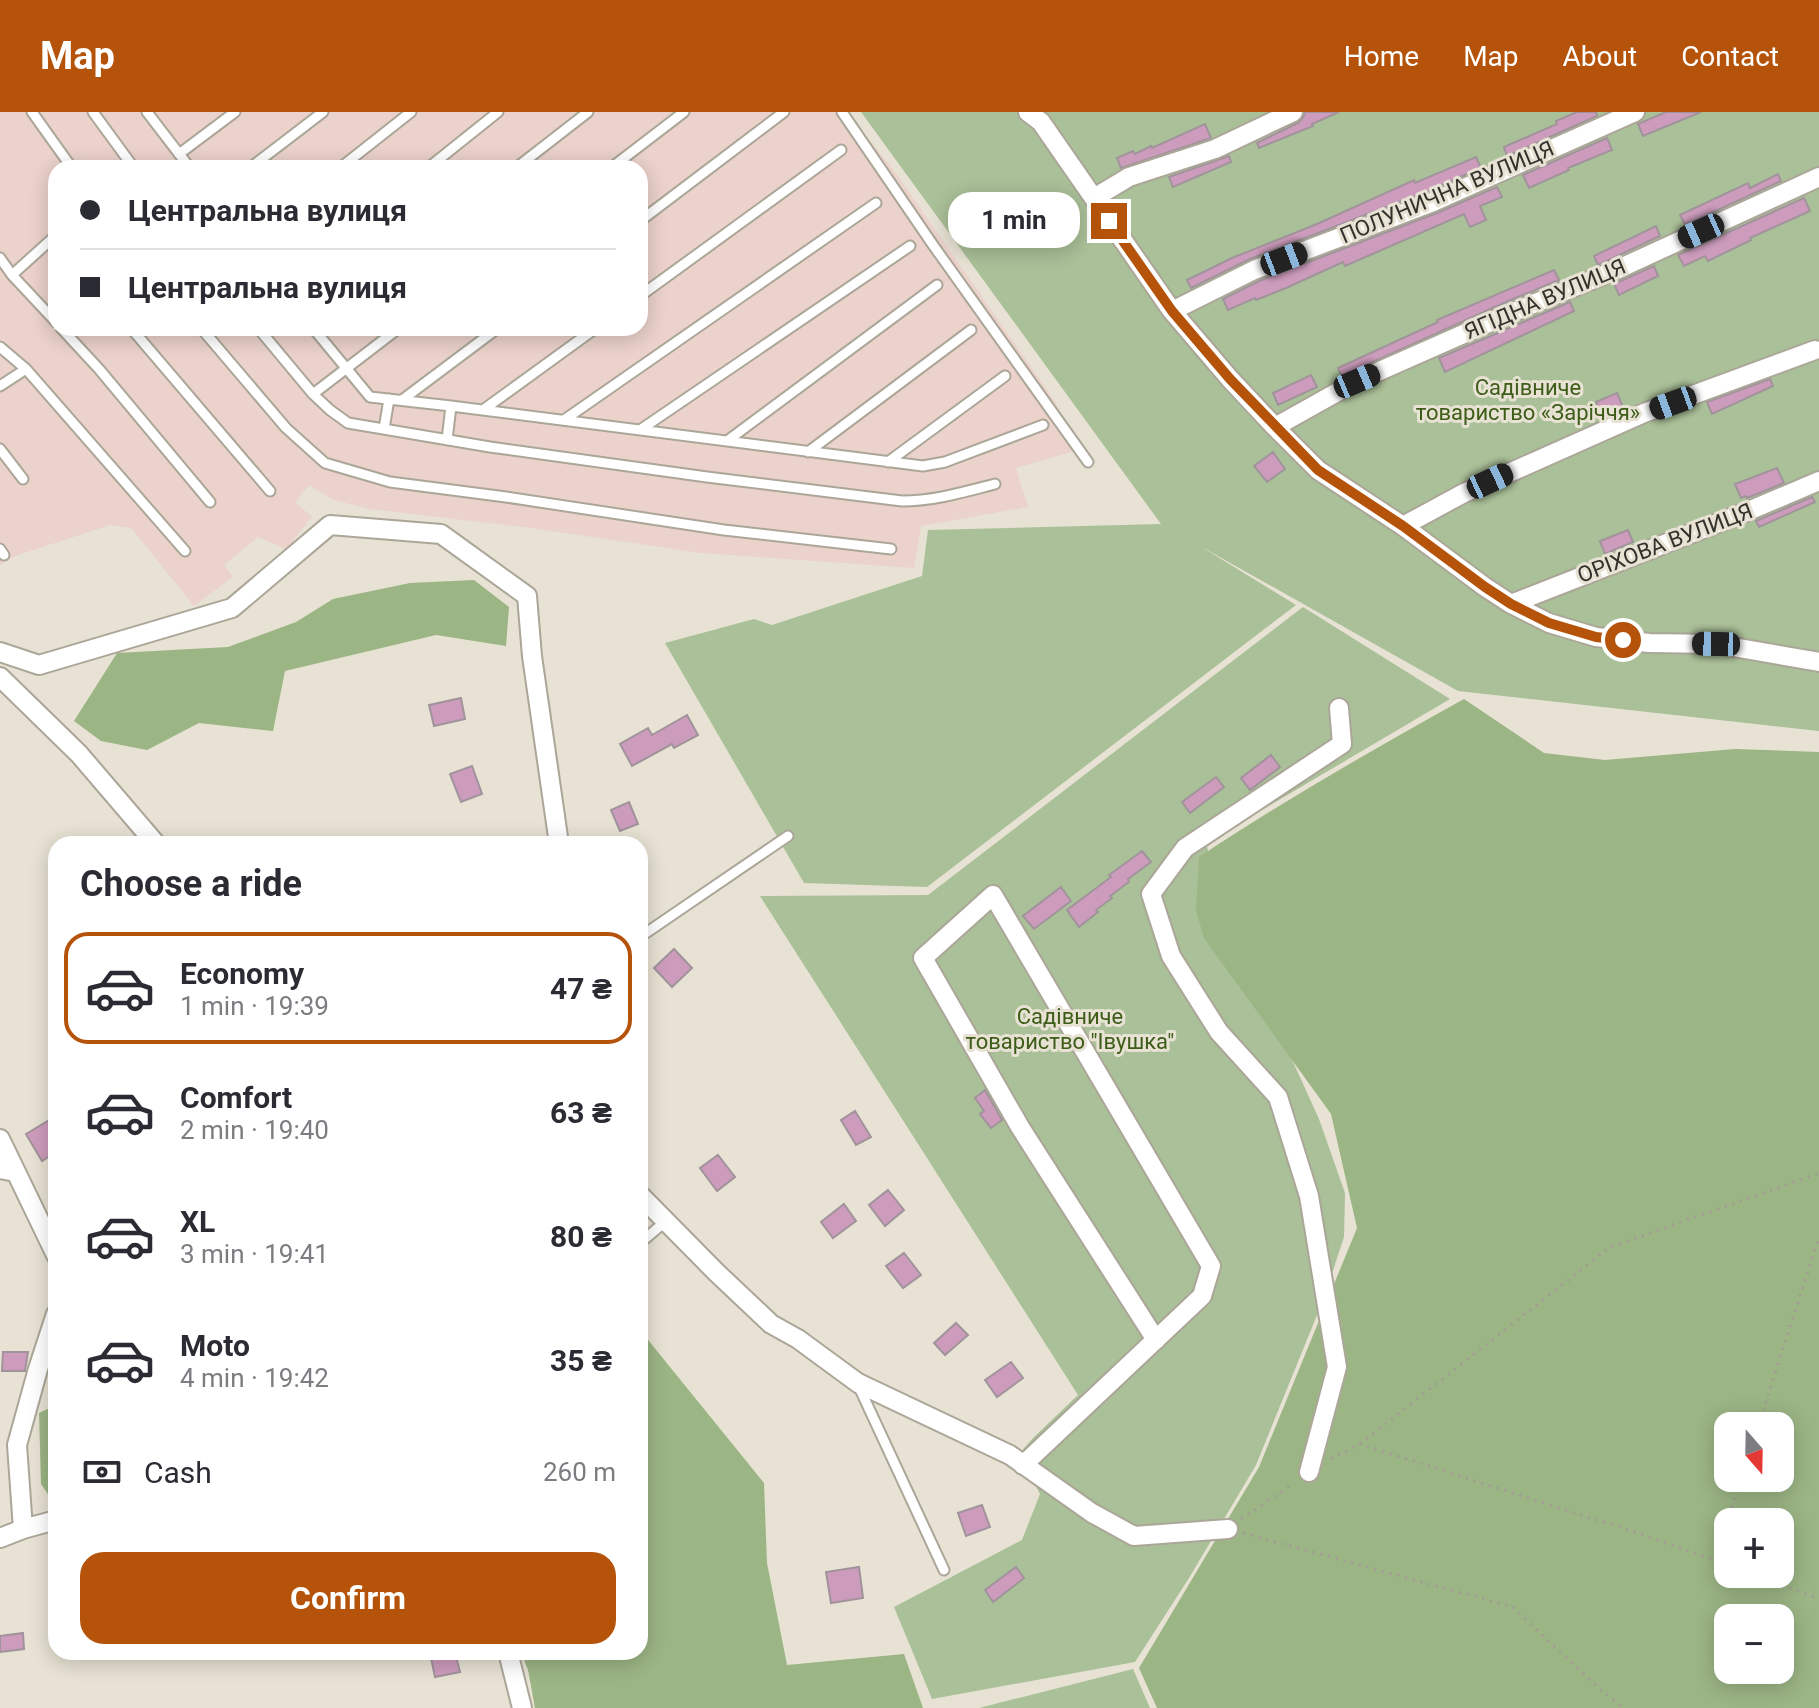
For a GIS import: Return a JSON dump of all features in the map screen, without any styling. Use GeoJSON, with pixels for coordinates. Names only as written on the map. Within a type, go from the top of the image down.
{"type":"FeatureCollection","features":[{"type":"Feature","properties":{"kind":"street"},"geometry":{"type":"LineString","coordinates":[[1028,112],[1041,122],[1172,311],[1275,427],[1318,470],[1403,526],[1485,587],[1549,623],[1596,637],[1649,643],[1716,644],[1819,662]]}},
{"type":"Feature","properties":{"kind":"street"},"geometry":{"type":"LineString","coordinates":[[1094,198],[1129,177],[1215,149],[1293,112]]}},
{"type":"Feature","properties":{"kind":"street","name":"ПОЛУНИЧНА ВУЛИЦЯ"},"geometry":{"type":"LineString","coordinates":[[1172,311],[1254,270],[1433,202],[1635,112]]}},
{"type":"Feature","properties":{"kind":"street","name":"ЯГІДНА ВУЛИЦЯ"},"geometry":{"type":"LineString","coordinates":[[1275,427],[1357,381],[1616,270],[1819,177]]}},
{"type":"Feature","properties":{"kind":"street"},"geometry":{"type":"LineString","coordinates":[[1403,526],[1464,493],[1644,413],[1815,350]]}},
{"type":"Feature","properties":{"kind":"street","name":"ОРІХОВА ВУЛИЦЯ"},"geometry":{"type":"LineString","coordinates":[[1511,604],[1819,481]]}},
{"type":"Feature","properties":{"kind":"street"},"geometry":{"type":"LineString","coordinates":[[0,652],[39,665],[232,608],[330,525],[441,534],[527,596],[532,656],[558,836]]}},
{"type":"Feature","properties":{"kind":"street"},"geometry":{"type":"LineString","coordinates":[[0,677],[79,754],[149,836]]}},
{"type":"Feature","properties":{"kind":"street"},"geometry":{"type":"LineString","coordinates":[[1309,1472],[1337,1367],[1309,1196],[1278,1097],[1219,1032],[1171,956],[1151,894],[1185,848],[1342,744],[1339,708]]}},
{"type":"Feature","properties":{"kind":"street"},"geometry":{"type":"LineString","coordinates":[[1023,1465],[1156,1340],[1202,1296],[1211,1266],[993,895],[923,958],[1020,1127],[1156,1340]]}},
{"type":"Feature","properties":{"kind":"street"},"geometry":{"type":"LineString","coordinates":[[0,1139],[8,1170],[48,1241]]}},
{"type":"Feature","properties":{"kind":"street"},"geometry":{"type":"LineString","coordinates":[[648,1203],[771,1324],[798,1339],[858,1383],[1010,1455],[1092,1513],[1134,1536],[1228,1529]]}},
{"type":"Feature","properties":{"kind":"street"},"geometry":{"type":"LineString","coordinates":[[23,1529],[17,1445],[48,1341]]}},
{"type":"Feature","properties":{"kind":"street"},"geometry":{"type":"LineString","coordinates":[[0,1538],[48,1522]]}},
{"type":"Feature","properties":{"kind":"street"},"geometry":{"type":"LineString","coordinates":[[510,1660],[522,1708]]}},
{"type":"Feature","properties":{"kind":"lane"},"geometry":{"type":"LineString","coordinates":[[32,112],[66,160]]}},
{"type":"Feature","properties":{"kind":"lane"},"geometry":{"type":"LineString","coordinates":[[93,112],[128,160]]}},
{"type":"Feature","properties":{"kind":"lane"},"geometry":{"type":"LineString","coordinates":[[147,112],[184,160]]}},
{"type":"Feature","properties":{"kind":"lane"},"geometry":{"type":"LineString","coordinates":[[179,154],[235,112]]}},
{"type":"Feature","properties":{"kind":"lane"},"geometry":{"type":"LineString","coordinates":[[260,160],[323,112]]}},
{"type":"Feature","properties":{"kind":"lane"},"geometry":{"type":"LineString","coordinates":[[350,160],[411,112]]}},
{"type":"Feature","properties":{"kind":"lane"},"geometry":{"type":"LineString","coordinates":[[438,160],[498,112]]}},
{"type":"Feature","properties":{"kind":"lane"},"geometry":{"type":"LineString","coordinates":[[526,160],[588,112]]}},
{"type":"Feature","properties":{"kind":"lane"},"geometry":{"type":"LineString","coordinates":[[621,160],[684,112]]}},
{"type":"Feature","properties":{"kind":"lane"},"geometry":{"type":"LineString","coordinates":[[648,215],[784,112]]}},
{"type":"Feature","properties":{"kind":"lane"},"geometry":{"type":"LineString","coordinates":[[842,112],[1088,462]]}},
{"type":"Feature","properties":{"kind":"lane"},"geometry":{"type":"LineString","coordinates":[[648,290],[841,150]]}},
{"type":"Feature","properties":{"kind":"lane"},"geometry":{"type":"LineString","coordinates":[[564,420],[876,203]]}},
{"type":"Feature","properties":{"kind":"lane"},"geometry":{"type":"LineString","coordinates":[[12,275],[48,242]]}},
{"type":"Feature","properties":{"kind":"lane"},"geometry":{"type":"LineString","coordinates":[[640,430],[910,246]]}},
{"type":"Feature","properties":{"kind":"lane"},"geometry":{"type":"LineString","coordinates":[[0,258],[48,313]]}},
{"type":"Feature","properties":{"kind":"lane"},"geometry":{"type":"LineString","coordinates":[[727,441],[937,285]]}},
{"type":"Feature","properties":{"kind":"lane"},"geometry":{"type":"LineString","coordinates":[[808,452],[971,330]]}},
{"type":"Feature","properties":{"kind":"lane"},"geometry":{"type":"LineString","coordinates":[[68,336],[210,502]]}},
{"type":"Feature","properties":{"kind":"lane"},"geometry":{"type":"LineString","coordinates":[[138,336],[270,491]]}},
{"type":"Feature","properties":{"kind":"lane"},"geometry":{"type":"LineString","coordinates":[[208,336],[286,428],[325,463],[390,482],[724,530],[891,549]]}},
{"type":"Feature","properties":{"kind":"lane"},"geometry":{"type":"LineString","coordinates":[[265,336],[313,394],[348,423],[707,477],[902,501],[941,498],[995,484]]}},
{"type":"Feature","properties":{"kind":"lane"},"geometry":{"type":"LineString","coordinates":[[320,336],[370,397],[888,462],[923,466],[945,462],[1043,425]]}},
{"type":"Feature","properties":{"kind":"lane"},"geometry":{"type":"LineString","coordinates":[[313,394],[388,336]]}},
{"type":"Feature","properties":{"kind":"lane"},"geometry":{"type":"LineString","coordinates":[[402,400],[487,336]]}},
{"type":"Feature","properties":{"kind":"lane"},"geometry":{"type":"LineString","coordinates":[[483,410],[585,336]]}},
{"type":"Feature","properties":{"kind":"lane"},"geometry":{"type":"LineString","coordinates":[[0,347],[26,369],[185,551]]}},
{"type":"Feature","properties":{"kind":"lane"},"geometry":{"type":"LineString","coordinates":[[0,386],[26,369]]}},
{"type":"Feature","properties":{"kind":"lane"},"geometry":{"type":"LineString","coordinates":[[888,462],[1005,376]]}},
{"type":"Feature","properties":{"kind":"lane"},"geometry":{"type":"LineString","coordinates":[[384,429],[389,399]]}},
{"type":"Feature","properties":{"kind":"lane"},"geometry":{"type":"LineString","coordinates":[[447,440],[451,406]]}},
{"type":"Feature","properties":{"kind":"lane"},"geometry":{"type":"LineString","coordinates":[[0,449],[23,479]]}},
{"type":"Feature","properties":{"kind":"lane"},"geometry":{"type":"LineString","coordinates":[[648,932],[788,836]]}},
{"type":"Feature","properties":{"kind":"lane"},"geometry":{"type":"LineString","coordinates":[[648,1236],[666,1221]]}},
{"type":"Feature","properties":{"kind":"lane"},"geometry":{"type":"LineString","coordinates":[[858,1383],[944,1570]]}},
{"type":"Feature","properties":{"kind":"path"},"geometry":{"type":"LineString","coordinates":[[1228,1529],[1326,1461],[1360,1444],[1610,1247],[1819,1173]]}},
{"type":"Feature","properties":{"kind":"path"},"geometry":{"type":"LineString","coordinates":[[1763,1412],[1819,1237]]}},
{"type":"Feature","properties":{"kind":"path"},"geometry":{"type":"LineString","coordinates":[[1360,1444],[1641,1534],[1714,1561]]}},
{"type":"Feature","properties":{"kind":"path"},"geometry":{"type":"LineString","coordinates":[[1228,1529],[1513,1607],[1623,1708]]}},
{"type":"Feature","properties":{"kind":"path"},"geometry":{"type":"LineString","coordinates":[[1790,1588],[1819,1599]]}},
{"type":"Feature","properties":{"kind":"shaded area"},"geometry":{"type":"Polygon","coordinates":[[[0,112],[847,112],[895,172],[1052,397],[1082,449],[1016,468],[1028,507],[921,526],[914,568],[701,553],[370,509],[333,500],[309,485],[295,502],[312,517],[286,549],[258,537],[224,565],[233,577],[194,606],[131,528],[110,525],[15,556],[0,565],[0,112]]]}},
{"type":"Feature","properties":{"kind":"green space","name":"Садівниче товариство «Заріччя»"},"geometry":{"type":"Polygon","coordinates":[[[861,112],[1819,112],[1819,731],[1458,691],[1200,546],[1296,605],[927,887],[804,883],[665,643],[754,619],[772,625],[922,576],[928,530],[1161,524],[861,112]]]}},
{"type":"Feature","properties":{"kind":"green space"},"geometry":{"type":"Polygon","coordinates":[[[474,580],[509,607],[506,646],[436,635],[285,671],[273,731],[199,723],[147,750],[101,741],[74,721],[117,653],[228,647],[296,622],[333,599],[410,583],[474,580]]]}},
{"type":"Feature","properties":{"kind":"green space","name":"Садівниче товариство \"Івушка\""},"geometry":{"type":"Polygon","coordinates":[[[1303,607],[1450,699],[1206,843],[1224,910],[1319,1119],[1345,1193],[1344,1237],[1324,1298],[1256,1465],[1135,1662],[932,1699],[894,1607],[1022,1540],[1040,1494],[1019,1454],[1078,1395],[760,896],[928,895],[1303,607]]]}},
{"type":"Feature","properties":{"kind":"green space"},"geometry":{"type":"Polygon","coordinates":[[[1464,699],[1544,753],[1605,760],[1735,749],[1819,752],[1819,1708],[1157,1708],[1139,1668],[1259,1467],[1357,1228],[1331,1114],[1204,938],[1196,911],[1199,857],[1363,756],[1464,699]]]}},
{"type":"Feature","properties":{"kind":"green space"},"geometry":{"type":"Polygon","coordinates":[[[648,1340],[764,1483],[767,1563],[787,1665],[904,1654],[923,1708],[535,1708],[524,1660],[648,1660],[648,1340]]]}},
{"type":"Feature","properties":{"kind":"green space"},"geometry":{"type":"Polygon","coordinates":[[[48,1409],[48,1494],[41,1484],[39,1413],[48,1409]]]}},
{"type":"Feature","properties":{"kind":"green space"},"geometry":{"type":"Polygon","coordinates":[[[1133,1669],[1150,1708],[979,1708],[1133,1669]]]}},
{"type":"Feature","properties":{"kind":"building"},"geometry":{"type":"Polygon","coordinates":[[[1305,112],[1339,112],[1259,148],[1257,143],[1298,123],[1305,112]]]}},
{"type":"Feature","properties":{"kind":"building"},"geometry":{"type":"Polygon","coordinates":[[[1577,112],[1596,112],[1597,116],[1507,156],[1504,147],[1577,112]]]}},
{"type":"Feature","properties":{"kind":"building"},"geometry":{"type":"Polygon","coordinates":[[[1666,112],[1701,112],[1643,136],[1638,124],[1666,112]]]}},
{"type":"Feature","properties":{"kind":"building"},"geometry":{"type":"Polygon","coordinates":[[[1205,124],[1211,138],[1121,168],[1117,158],[1152,148],[1205,124]]]}},
{"type":"Feature","properties":{"kind":"building"},"geometry":{"type":"Polygon","coordinates":[[[1607,138],[1612,150],[1529,188],[1523,175],[1607,138]]]}},
{"type":"Feature","properties":{"kind":"building"},"geometry":{"type":"Polygon","coordinates":[[[1229,156],[1231,162],[1173,187],[1169,177],[1229,156]]]}},
{"type":"Feature","properties":{"kind":"building"},"geometry":{"type":"Polygon","coordinates":[[[1476,157],[1481,168],[1428,191],[1250,259],[1191,288],[1187,280],[1414,180],[1415,183],[1476,157]]]}},
{"type":"Feature","properties":{"kind":"building"},"geometry":{"type":"Polygon","coordinates":[[[1778,174],[1781,181],[1685,225],[1680,215],[1748,183],[1750,188],[1778,174]]]}},
{"type":"Feature","properties":{"kind":"building"},"geometry":{"type":"Polygon","coordinates":[[[1497,187],[1502,197],[1480,206],[1486,220],[1470,227],[1464,214],[1345,266],[1343,262],[1228,310],[1223,299],[1259,281],[1497,187]]]}},
{"type":"Feature","properties":{"kind":"building"},"geometry":{"type":"Polygon","coordinates":[[[1804,198],[1810,211],[1708,261],[1705,256],[1684,266],[1678,255],[1804,198]]]}},
{"type":"Feature","properties":{"kind":"building"},"geometry":{"type":"Polygon","coordinates":[[[1656,226],[1660,236],[1598,265],[1594,256],[1656,226]]]}},
{"type":"Feature","properties":{"kind":"building"},"geometry":{"type":"Polygon","coordinates":[[[1654,266],[1658,276],[1619,295],[1614,284],[1654,266]]]}},
{"type":"Feature","properties":{"kind":"building"},"geometry":{"type":"Polygon","coordinates":[[[1554,270],[1559,280],[1342,376],[1338,368],[1437,320],[1554,270]]]}},
{"type":"Feature","properties":{"kind":"building"},"geometry":{"type":"Polygon","coordinates":[[[1570,302],[1574,311],[1445,372],[1439,358],[1570,302]]]}},
{"type":"Feature","properties":{"kind":"building"},"geometry":{"type":"Polygon","coordinates":[[[1311,375],[1317,387],[1278,405],[1273,393],[1311,375]]]}},
{"type":"Feature","properties":{"kind":"building"},"geometry":{"type":"Polygon","coordinates":[[[1770,379],[1773,386],[1712,414],[1707,402],[1770,379]]]}},
{"type":"Feature","properties":{"kind":"building"},"geometry":{"type":"Polygon","coordinates":[[[1617,393],[1624,409],[1603,418],[1596,402],[1617,393]]]}},
{"type":"Feature","properties":{"kind":"building"},"geometry":{"type":"Polygon","coordinates":[[[1273,452],[1285,469],[1267,482],[1254,466],[1273,452]]]}},
{"type":"Feature","properties":{"kind":"building"},"geometry":{"type":"Polygon","coordinates":[[[1777,468],[1784,483],[1741,498],[1735,484],[1777,468]]]}},
{"type":"Feature","properties":{"kind":"building"},"geometry":{"type":"Polygon","coordinates":[[[1812,497],[1815,502],[1759,527],[1756,521],[1812,497]]]}},
{"type":"Feature","properties":{"kind":"building"},"geometry":{"type":"Polygon","coordinates":[[[1628,530],[1633,542],[1605,554],[1600,541],[1628,530]]]}},
{"type":"Feature","properties":{"kind":"building"},"geometry":{"type":"Polygon","coordinates":[[[461,698],[465,719],[434,726],[429,705],[461,698]]]}},
{"type":"Feature","properties":{"kind":"building"},"geometry":{"type":"Polygon","coordinates":[[[687,715],[698,735],[674,748],[672,744],[632,766],[620,744],[648,728],[652,735],[687,715]]]}},
{"type":"Feature","properties":{"kind":"building"},"geometry":{"type":"Polygon","coordinates":[[[1271,755],[1280,767],[1250,790],[1241,778],[1271,755]]]}},
{"type":"Feature","properties":{"kind":"building"},"geometry":{"type":"Polygon","coordinates":[[[472,766],[482,794],[461,802],[450,774],[472,766]]]}},
{"type":"Feature","properties":{"kind":"building"},"geometry":{"type":"Polygon","coordinates":[[[1216,777],[1224,787],[1190,813],[1182,802],[1216,777]]]}},
{"type":"Feature","properties":{"kind":"building"},"geometry":{"type":"Polygon","coordinates":[[[629,802],[638,824],[620,831],[611,810],[629,802]]]}},
{"type":"Feature","properties":{"kind":"building"},"geometry":{"type":"Polygon","coordinates":[[[1142,851],[1151,862],[1128,879],[1129,882],[1079,927],[1067,910],[1142,851]]]}},
{"type":"Feature","properties":{"kind":"building"},"geometry":{"type":"Polygon","coordinates":[[[1061,887],[1071,901],[1034,929],[1023,916],[1061,887]]]}},
{"type":"Feature","properties":{"kind":"building"},"geometry":{"type":"Polygon","coordinates":[[[674,949],[692,968],[672,987],[654,968],[674,949]]]}},
{"type":"Feature","properties":{"kind":"building"},"geometry":{"type":"Polygon","coordinates":[[[985,1090],[1002,1120],[991,1128],[980,1114],[984,1111],[975,1098],[985,1090]]]}},
{"type":"Feature","properties":{"kind":"building"},"geometry":{"type":"Polygon","coordinates":[[[855,1111],[871,1137],[856,1145],[841,1120],[855,1111]]]}},
{"type":"Feature","properties":{"kind":"building"},"geometry":{"type":"Polygon","coordinates":[[[48,1121],[48,1157],[42,1161],[26,1134],[48,1121]]]}},
{"type":"Feature","properties":{"kind":"building"},"geometry":{"type":"Polygon","coordinates":[[[718,1155],[735,1177],[717,1191],[700,1168],[718,1155]]]}},
{"type":"Feature","properties":{"kind":"building"},"geometry":{"type":"Polygon","coordinates":[[[888,1190],[904,1210],[885,1226],[869,1205],[888,1190]]]}},
{"type":"Feature","properties":{"kind":"building"},"geometry":{"type":"Polygon","coordinates":[[[844,1204],[856,1221],[833,1238],[821,1222],[844,1204]]]}},
{"type":"Feature","properties":{"kind":"building"},"geometry":{"type":"Polygon","coordinates":[[[904,1253],[921,1275],[903,1288],[886,1266],[904,1253]]]}},
{"type":"Feature","properties":{"kind":"building"},"geometry":{"type":"Polygon","coordinates":[[[956,1323],[968,1335],[945,1355],[934,1343],[956,1323]]]}},
{"type":"Feature","properties":{"kind":"building"},"geometry":{"type":"Polygon","coordinates":[[[3,1352],[28,1352],[25,1371],[2,1371],[3,1352]]]}},
{"type":"Feature","properties":{"kind":"building"},"geometry":{"type":"Polygon","coordinates":[[[1011,1362],[1023,1378],[997,1397],[985,1380],[1011,1362]]]}},
{"type":"Feature","properties":{"kind":"building"},"geometry":{"type":"Polygon","coordinates":[[[982,1505],[990,1527],[966,1536],[958,1513],[982,1505]]]}},
{"type":"Feature","properties":{"kind":"building"},"geometry":{"type":"Polygon","coordinates":[[[859,1567],[863,1598],[831,1603],[826,1572],[859,1567]]]}},
{"type":"Feature","properties":{"kind":"building"},"geometry":{"type":"Polygon","coordinates":[[[1016,1567],[1024,1578],[993,1602],[985,1590],[1016,1567]]]}},
{"type":"Feature","properties":{"kind":"building"},"geometry":{"type":"Polygon","coordinates":[[[23,1633],[24,1649],[0,1652],[0,1636],[23,1633]]]}},
{"type":"Feature","properties":{"kind":"building"},"geometry":{"type":"Polygon","coordinates":[[[431,1660],[457,1660],[460,1672],[435,1677],[431,1660]]]}},
{"type":"Feature","properties":{"kind":"route"},"geometry":{"type":"LineString","coordinates":[[1109,221],[1172,311],[1230,379],[1318,470],[1403,526],[1511,604],[1549,623],[1596,637],[1623,640]]}}]}
